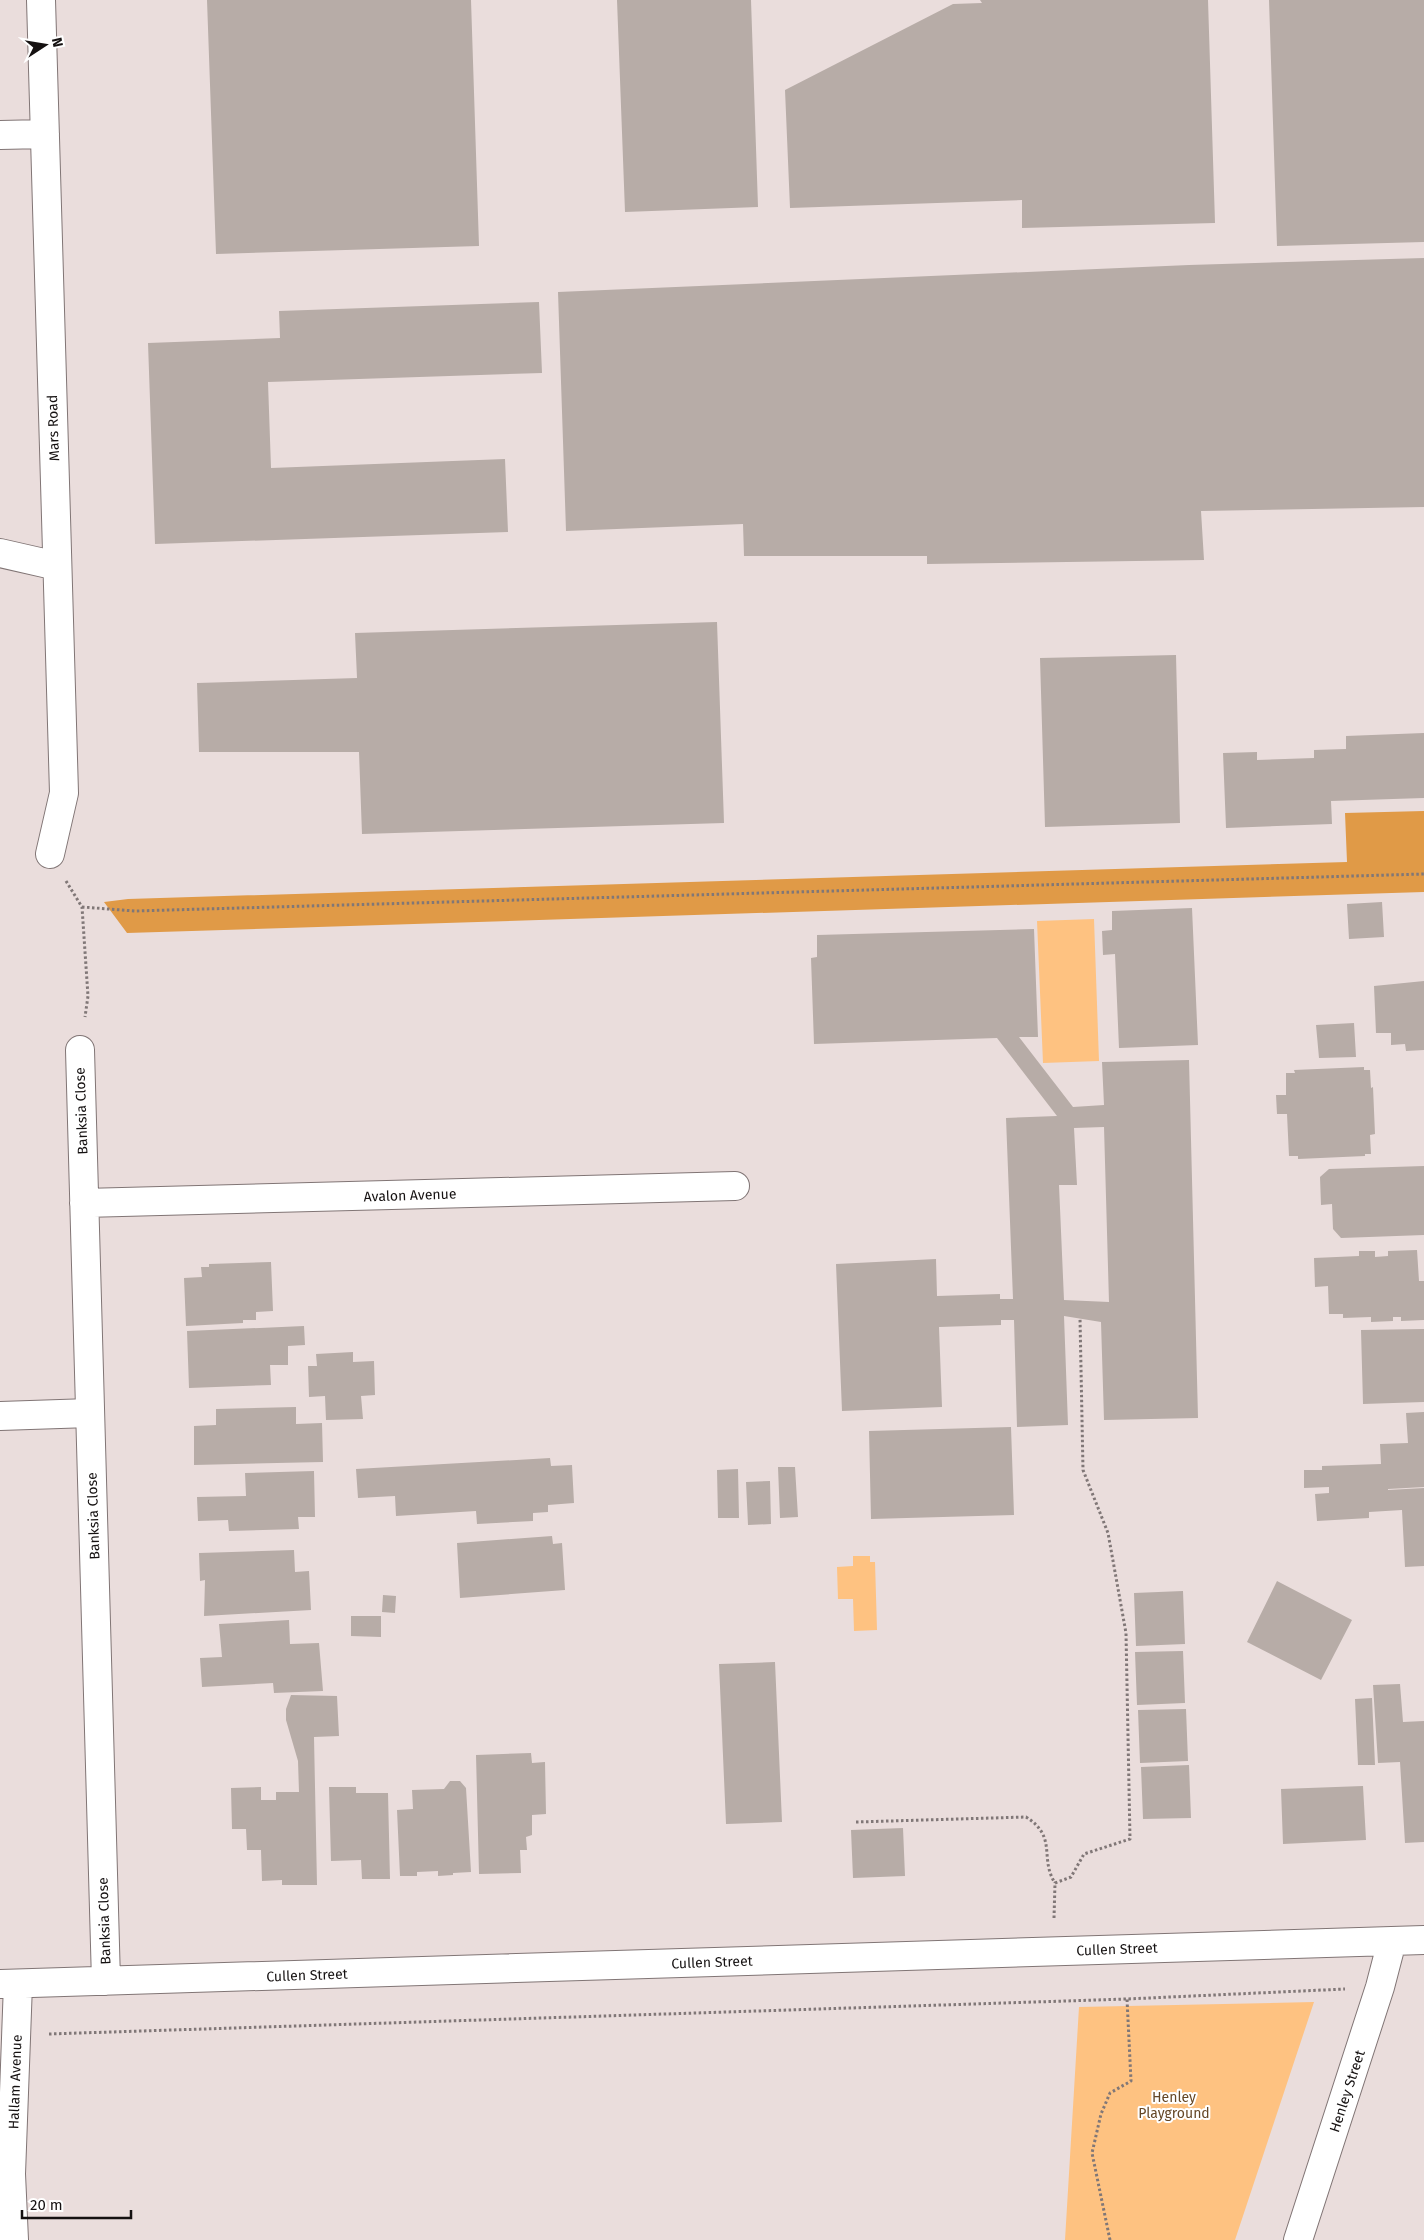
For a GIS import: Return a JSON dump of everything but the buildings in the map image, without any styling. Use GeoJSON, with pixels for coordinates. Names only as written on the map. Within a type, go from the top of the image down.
{"type":"FeatureCollection","features":[{"type":"Feature","properties":{"kind":"street","name":"Mars Road"},"geometry":{"type":"LineString","coordinates":[[41,0],[64,793],[50,854]]}},
{"type":"Feature","properties":{"kind":"street"},"geometry":{"type":"LineString","coordinates":[[0,136],[45,134]]}},
{"type":"Feature","properties":{"kind":"street"},"geometry":{"type":"LineString","coordinates":[[0,553],[57,566]]}},
{"type":"Feature","properties":{"kind":"street","name":"Banksia Close"},"geometry":{"type":"LineString","coordinates":[[80,1050],[106,1981]]}},
{"type":"Feature","properties":{"kind":"street","name":"Avalon Avenue"},"geometry":{"type":"LineString","coordinates":[[84,1204],[735,1186]]}},
{"type":"Feature","properties":{"kind":"street"},"geometry":{"type":"LineString","coordinates":[[0,1416],[90,1413]]}},
{"type":"Feature","properties":{"kind":"street","name":"Cullen Street"},"geometry":{"type":"LineString","coordinates":[[9,1984],[1424,1940]]}},
{"type":"Feature","properties":{"kind":"street","name":"Henley Street"},"geometry":{"type":"LineString","coordinates":[[1298,2240],[1380,1987],[1392,1941]]}},
{"type":"Feature","properties":{"kind":"street","name":"Hallam Avenue"},"geometry":{"type":"LineString","coordinates":[[9,1984],[16,2035],[12,2174],[14,2240]]}},
{"type":"Feature","properties":{"kind":"path"},"geometry":{"type":"LineString","coordinates":[[50,854],[82,907],[88,996],[80,1050]]}},
{"type":"Feature","properties":{"kind":"path"},"geometry":{"type":"LineString","coordinates":[[82,907],[135,911],[1424,874]]}},
{"type":"Feature","properties":{"kind":"path"},"geometry":{"type":"LineString","coordinates":[[1055,1883],[1071,1877],[1084,1854],[1130,1839],[1126,1633],[1108,1533],[1083,1470],[1080,1318]]}},
{"type":"Feature","properties":{"kind":"path"},"geometry":{"type":"LineString","coordinates":[[856,1822],[1026,1817],[1039,1824],[1045,1838],[1049,1873],[1055,1883],[1052,1951]]}},
{"type":"Feature","properties":{"kind":"path"},"geometry":{"type":"LineString","coordinates":[[16,2035],[1127,1999],[1380,1987]]}},
{"type":"Feature","properties":{"kind":"path"},"geometry":{"type":"LineString","coordinates":[[1110,2240],[1092,2153],[1101,2114],[1110,2093],[1130,2081],[1127,1999]]}},
{"type":"Feature","properties":{"kind":"green space"},"geometry":{"type":"Polygon","coordinates":[[[1094,919],[1099,1061],[1043,1063],[1037,921],[1094,919]]]}},
{"type":"Feature","properties":{"kind":"green space"},"geometry":{"type":"Polygon","coordinates":[[[853,1556],[870,1556],[870,1562],[875,1562],[877,1630],[854,1631],[853,1599],[838,1599],[837,1567],[853,1566],[853,1556]]]}},
{"type":"Feature","properties":{"kind":"green space","name":"Henley Playground"},"geometry":{"type":"Polygon","coordinates":[[[1314,2002],[1235,2240],[1065,2240],[1079,2007],[1314,2002]]]}},
{"type":"Feature","properties":{"kind":"shaded area"},"geometry":{"type":"Polygon","coordinates":[[[1424,811],[1424,892],[127,933],[104,902],[128,899],[1347,862],[1345,813],[1424,811]]]}}]}
